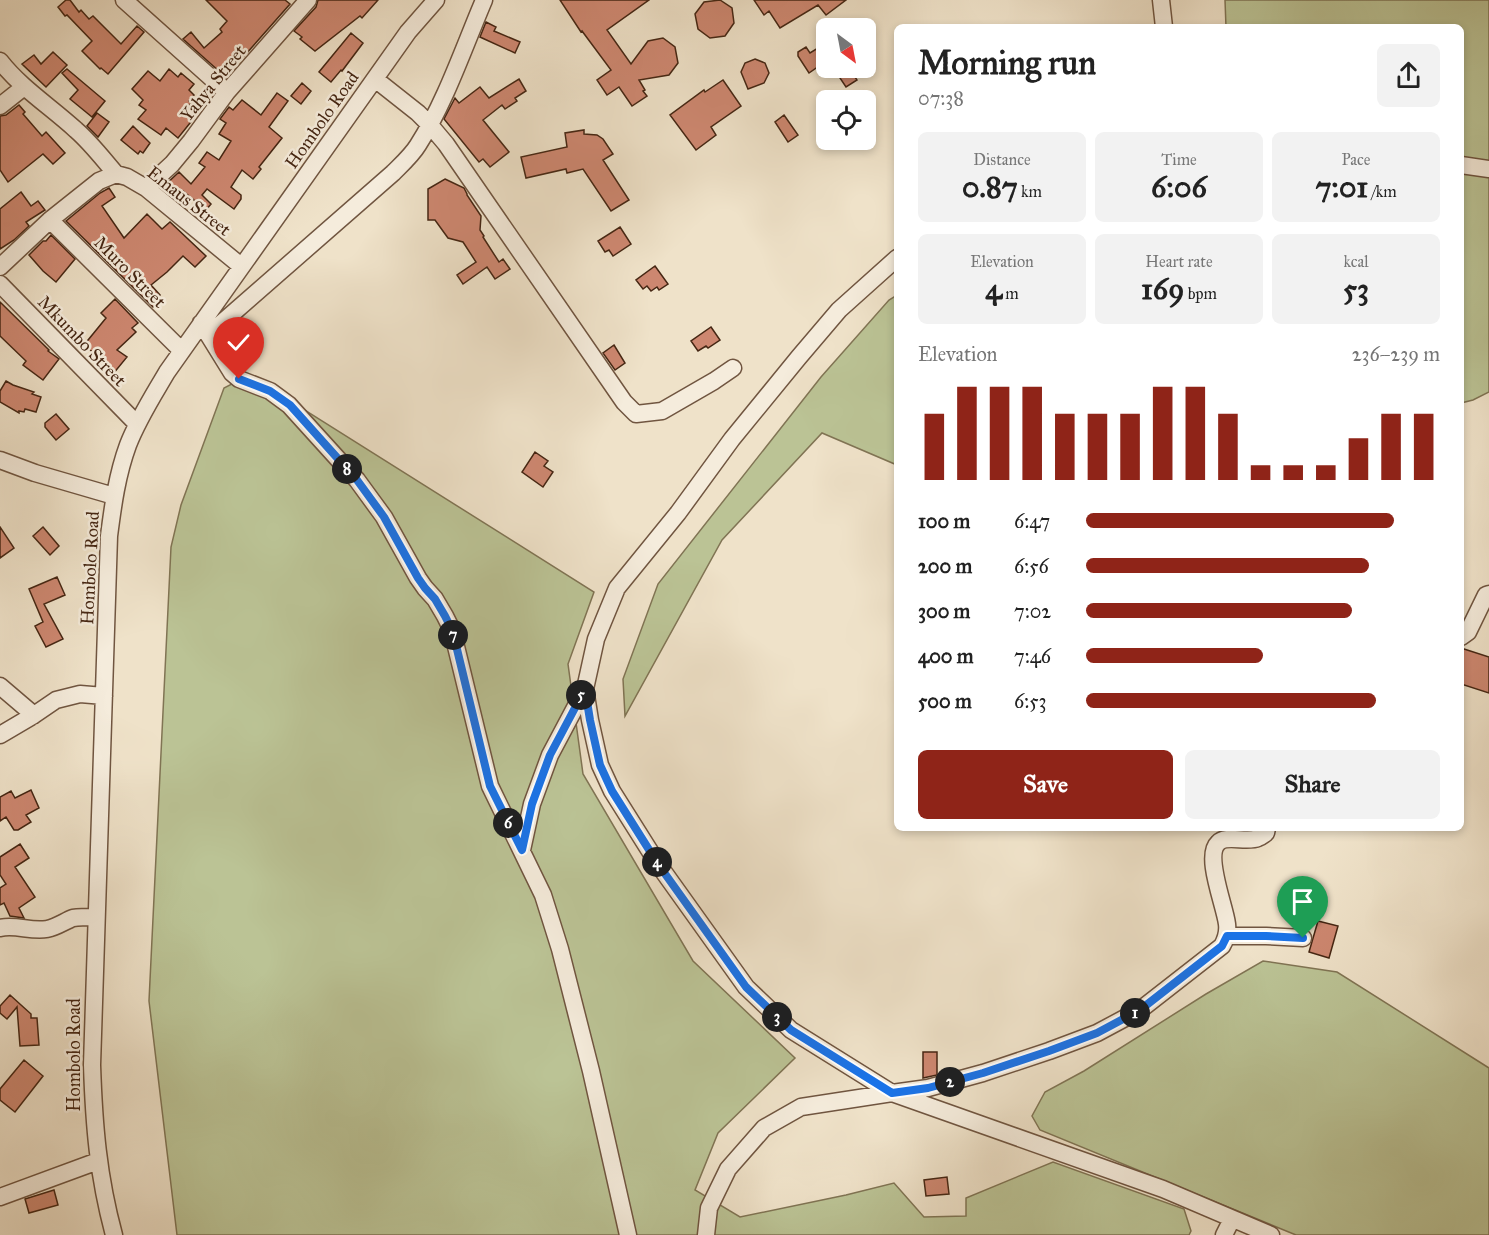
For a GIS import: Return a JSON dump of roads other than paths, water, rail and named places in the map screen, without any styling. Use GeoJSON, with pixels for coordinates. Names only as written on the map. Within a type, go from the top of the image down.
{"type":"FeatureCollection","features":[{"type":"Feature","properties":{"kind":"street"},"geometry":{"type":"LineString","coordinates":[[124,0],[227,92]]}},
{"type":"Feature","properties":{"kind":"street","name":"Yahya Street"},"geometry":{"type":"LineString","coordinates":[[146,188],[172,164],[227,92],[307,0]]}},
{"type":"Feature","properties":{"kind":"street","name":"Hombolo Road"},"geometry":{"type":"LineString","coordinates":[[114,1235],[106,1207],[98,1161],[93,1117],[92,1065],[109,536],[114,496],[137,424],[167,372],[182,351],[205,329],[241,266],[408,32],[436,0]]}},
{"type":"Feature","properties":{"kind":"street"},"geometry":{"type":"LineString","coordinates":[[484,0],[430,125],[417,147],[393,173],[205,329],[232,373],[239,379],[270,391],[290,405],[357,480],[384,517],[418,578],[435,599],[452,630],[490,786],[543,895],[560,949],[591,1071],[628,1235]]}},
{"type":"Feature","properties":{"kind":"street"},"geometry":{"type":"LineString","coordinates":[[1161,0],[1164,24]]}},
{"type":"Feature","properties":{"kind":"street"},"geometry":{"type":"LineString","coordinates":[[0,62],[24,87],[76,129],[116,174],[99,181],[50,220],[0,267]]}},
{"type":"Feature","properties":{"kind":"street"},"geometry":{"type":"LineString","coordinates":[[375,79],[418,113],[446,144],[624,402],[636,414],[662,411],[733,368]]}},
{"type":"Feature","properties":{"kind":"street"},"geometry":{"type":"LineString","coordinates":[[0,106],[24,87]]}},
{"type":"Feature","properties":{"kind":"street"},"geometry":{"type":"LineString","coordinates":[[1464,165],[1489,169]]}},
{"type":"Feature","properties":{"kind":"street","name":"Emaus Street"},"geometry":{"type":"LineString","coordinates":[[116,174],[127,177],[146,188],[241,266]]}},
{"type":"Feature","properties":{"kind":"street","name":"Muro Street"},"geometry":{"type":"LineString","coordinates":[[50,220],[182,351]]}},
{"type":"Feature","properties":{"kind":"street"},"geometry":{"type":"LineString","coordinates":[[522,850],[532,804],[550,755],[585,689],[596,639],[617,588],[678,513],[732,439],[799,357],[839,310],[894,261]]}},
{"type":"Feature","properties":{"kind":"street","name":"Mkumbo Street"},"geometry":{"type":"LineString","coordinates":[[0,284],[137,424]]}},
{"type":"Feature","properties":{"kind":"street"},"geometry":{"type":"LineString","coordinates":[[1,462],[114,496]]}},
{"type":"Feature","properties":{"kind":"street"},"geometry":{"type":"LineString","coordinates":[[1464,635],[1468,632],[1486,595],[1489,594]]}},
{"type":"Feature","properties":{"kind":"street"},"geometry":{"type":"LineString","coordinates":[[0,686],[34,715]]}},
{"type":"Feature","properties":{"kind":"street"},"geometry":{"type":"LineString","coordinates":[[585,689],[600,765],[612,791],[658,864],[746,987],[791,1030],[892,1093],[1162,1189],[1271,1235]]}},
{"type":"Feature","properties":{"kind":"street"},"geometry":{"type":"LineString","coordinates":[[0,735],[56,700],[80,694],[104,696]]}},
{"type":"Feature","properties":{"kind":"street"},"geometry":{"type":"LineString","coordinates":[[706,1235],[709,1208],[728,1169],[764,1128],[801,1107],[928,1088],[983,1073],[1097,1033],[1140,1010],[1222,946],[1227,936],[1227,923],[1213,865],[1213,852],[1217,843],[1224,839],[1258,838],[1266,831]]}},
{"type":"Feature","properties":{"kind":"street"},"geometry":{"type":"LineString","coordinates":[[0,928],[46,930],[72,918],[96,917]]}},
{"type":"Feature","properties":{"kind":"street"},"geometry":{"type":"LineString","coordinates":[[1227,936],[1303,938]]}},
{"type":"Feature","properties":{"kind":"street"},"geometry":{"type":"LineString","coordinates":[[0,1197],[98,1161]]}},
{"type":"Feature","properties":{"kind":"street"},"geometry":{"type":"LineString","coordinates":[[1224,1235],[1232,1218]]}}]}
